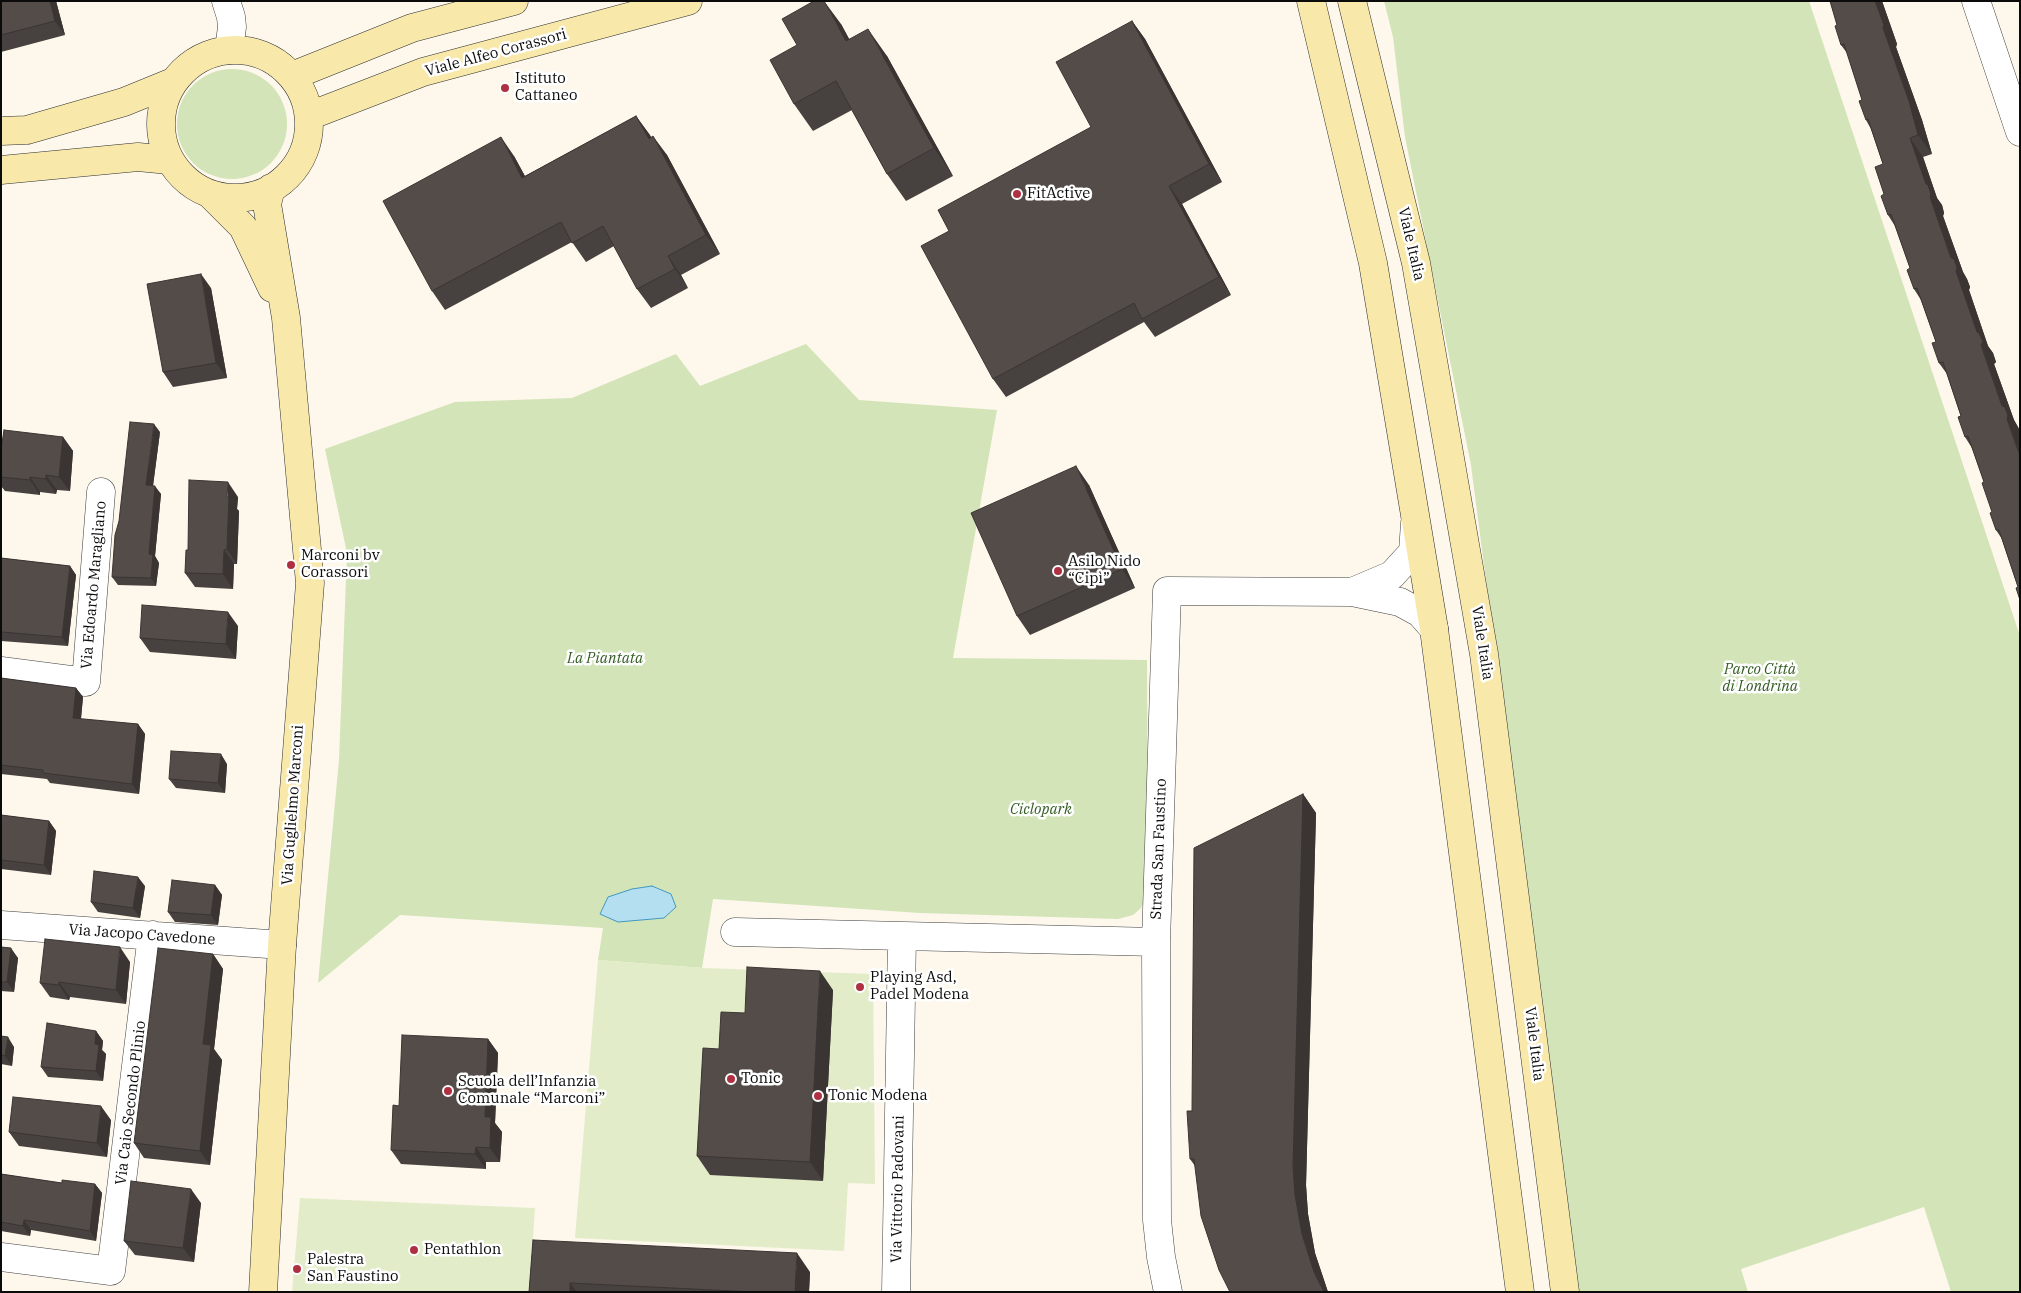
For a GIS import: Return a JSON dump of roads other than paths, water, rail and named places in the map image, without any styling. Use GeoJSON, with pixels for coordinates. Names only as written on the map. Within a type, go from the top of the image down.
{"type":"FeatureCollection","features":[{"type":"Feature","properties":{"kind":"street"},"geometry":{"type":"LineString","coordinates":[[226,1],[231,16],[229,50]]}},
{"type":"Feature","properties":{"kind":"street"},"geometry":{"type":"LineString","coordinates":[[292,76],[412,28],[514,1]]}},
{"type":"Feature","properties":{"kind":"street","name":"Viale Alfeo Corassori"},"geometry":{"type":"LineString","coordinates":[[309,116],[423,72],[688,1]]}},
{"type":"Feature","properties":{"kind":"street"},"geometry":{"type":"LineString","coordinates":[[1312,1],[1373,263],[1416,514],[1434,629],[1520,1292]]}},
{"type":"Feature","properties":{"kind":"street","name":"Viale Italia"},"geometry":{"type":"LineString","coordinates":[[1352,1],[1416,263],[1484,654],[1565,1292]]}},
{"type":"Feature","properties":{"kind":"street"},"geometry":{"type":"LineString","coordinates":[[1976,1],[2020,132]]}},
{"type":"Feature","properties":{"kind":"street"},"geometry":{"type":"LineString","coordinates":[[229,50],[253,51],[274,60],[292,76],[303,95],[309,116],[308,138],[300,158],[288,175],[271,188],[241,198],[210,194],[186,181],[169,160],[161,134],[162,107],[173,82],[188,66],[207,54],[229,50]]}},
{"type":"Feature","properties":{"kind":"street"},"geometry":{"type":"LineString","coordinates":[[1,131],[28,130],[124,102],[173,82]]}},
{"type":"Feature","properties":{"kind":"street"},"geometry":{"type":"LineString","coordinates":[[1,170],[138,157],[169,160]]}},
{"type":"Feature","properties":{"kind":"street","name":"Via Guglielmo Marconi"},"geometry":{"type":"LineString","coordinates":[[263,1292],[282,945],[310,583],[286,318],[267,204],[271,188]]}},
{"type":"Feature","properties":{"kind":"street","name":"Via Guglielmo Marconi"},"geometry":{"type":"LineString","coordinates":[[210,194],[243,227],[286,318]]}},
{"type":"Feature","properties":{"kind":"street","name":"Via Edoardo Maragliano"},"geometry":{"type":"LineString","coordinates":[[1,671],[86,682],[101,492]]}},
{"type":"Feature","properties":{"kind":"street","name":"Strada San Faustino"},"geometry":{"type":"LineString","coordinates":[[1352,592],[1392,575],[1413,552],[1416,514]]}},
{"type":"Feature","properties":{"kind":"street","name":"Strada San Faustino"},"geometry":{"type":"LineString","coordinates":[[1168,1292],[1161,1257],[1157,1220],[1156,942],[1167,591],[1352,592],[1400,602],[1420,613],[1434,629]]}},
{"type":"Feature","properties":{"kind":"street","name":"Via Jacopo Cavedone"},"geometry":{"type":"LineString","coordinates":[[1,925],[282,945]]}},
{"type":"Feature","properties":{"kind":"street"},"geometry":{"type":"LineString","coordinates":[[735,932],[1156,942]]}},
{"type":"Feature","properties":{"kind":"street","name":"Via Caio Secondo Plinio"},"geometry":{"type":"LineString","coordinates":[[1,1257],[111,1271],[152,935]]}},
{"type":"Feature","properties":{"kind":"street","name":"Via Vittorio Padovani"},"geometry":{"type":"LineString","coordinates":[[896,1292],[902,936]]}},
{"type":"Feature","properties":{"kind":"water"},"geometry":{"type":"Polygon","coordinates":[[[652,886],[671,894],[676,907],[664,918],[618,922],[600,914],[608,897],[632,889],[652,886]]]}},
{"type":"Feature","properties":{"kind":"place","name":"Istituto Cattaneo"},"geometry":{"type":"Point","coordinates":[505,88]}},
{"type":"Feature","properties":{"kind":"place","name":"FitActive"},"geometry":{"type":"Point","coordinates":[1017,194]}},
{"type":"Feature","properties":{"kind":"place","name":"Marconi bv Corassori"},"geometry":{"type":"Point","coordinates":[291,565]}},
{"type":"Feature","properties":{"kind":"place","name":"Asilo Nido “Cipì”"},"geometry":{"type":"Point","coordinates":[1058,571]}},
{"type":"Feature","properties":{"kind":"place","name":"Playing Asd, Padel Modena"},"geometry":{"type":"Point","coordinates":[860,987]}},
{"type":"Feature","properties":{"kind":"place","name":"Tonic"},"geometry":{"type":"Point","coordinates":[731,1079]}},
{"type":"Feature","properties":{"kind":"place","name":"Scuola dell’Infanzia Comunale “Marconi”"},"geometry":{"type":"Point","coordinates":[448,1091]}},
{"type":"Feature","properties":{"kind":"place","name":"Tonic Modena"},"geometry":{"type":"Point","coordinates":[818,1096]}},
{"type":"Feature","properties":{"kind":"place","name":"Pentathlon"},"geometry":{"type":"Point","coordinates":[414,1250]}},
{"type":"Feature","properties":{"kind":"place","name":"Palestra San Faustino"},"geometry":{"type":"Point","coordinates":[297,1269]}},
{"type":"Feature","properties":{"kind":"park label","name":"La Piantata"},"geometry":{"type":"Point","coordinates":[605,659]}},
{"type":"Feature","properties":{"kind":"park label","name":"Parco Città di Londrina"},"geometry":{"type":"Point","coordinates":[1760,678]}},
{"type":"Feature","properties":{"kind":"park label","name":"Ciclopark"},"geometry":{"type":"Point","coordinates":[1041,810]}}]}
